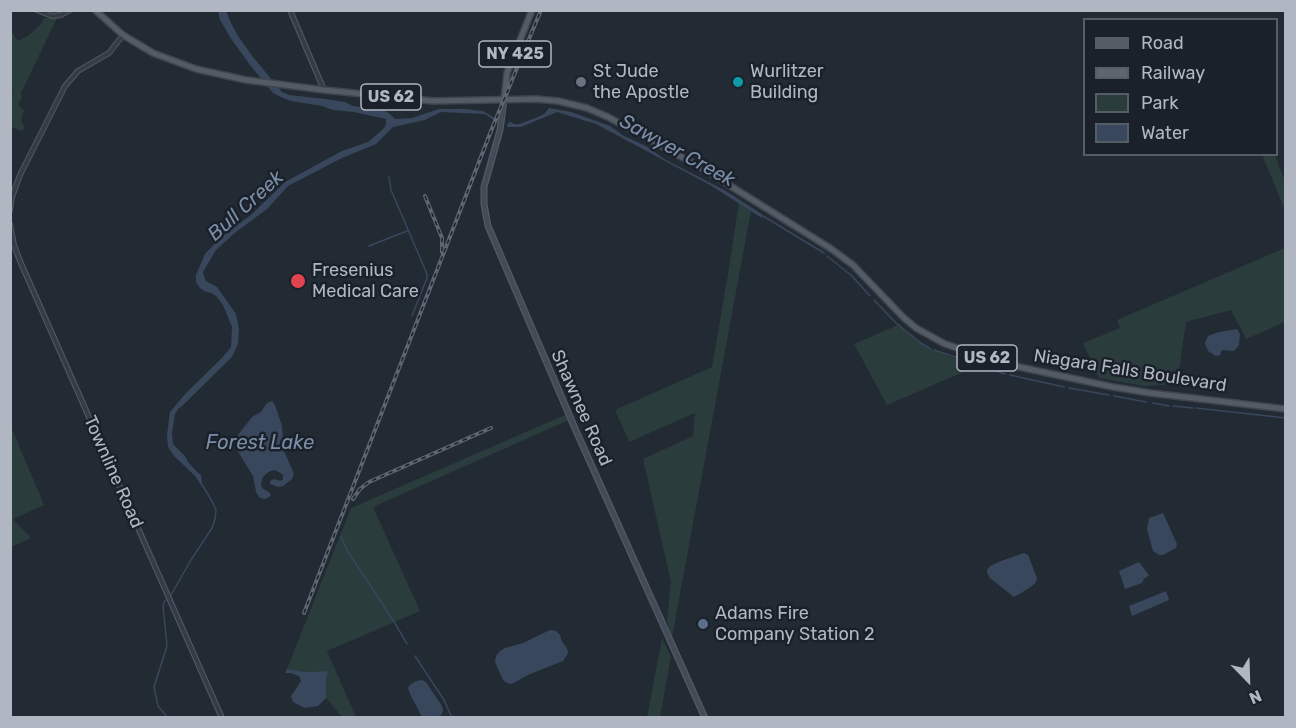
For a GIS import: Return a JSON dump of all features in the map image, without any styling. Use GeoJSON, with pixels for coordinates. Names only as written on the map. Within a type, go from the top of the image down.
{"type":"FeatureCollection","features":[{"type":"Feature","properties":{"kind":"main road","name":"Niagara Falls Boulevard"},"geometry":{"type":"LineString","coordinates":[[95,10],[123,35],[149,50],[176,62],[217,74],[263,83],[433,101],[547,100],[587,108],[608,117],[720,179],[837,252],[853,265],[904,318],[916,328],[945,344],[1010,365],[1113,387],[1286,409]]}},
{"type":"Feature","properties":{"kind":"main road","name":"NY 425"},"geometry":{"type":"LineString","coordinates":[[504,100],[507,73],[532,10]]}},
{"type":"Feature","properties":{"kind":"main road","name":"Shawnee Road"},"geometry":{"type":"LineString","coordinates":[[504,100],[500,130],[484,188],[488,226],[622,535],[705,717]]}},
{"type":"Feature","properties":{"kind":"street"},"geometry":{"type":"LineString","coordinates":[[37,10],[52,16],[61,15],[70,10]]}},
{"type":"Feature","properties":{"kind":"street"},"geometry":{"type":"LineString","coordinates":[[290,10],[324,90]]}},
{"type":"Feature","properties":{"kind":"street"},"geometry":{"type":"LineString","coordinates":[[10,210],[20,175],[65,86],[78,71],[109,53],[123,35]]}},
{"type":"Feature","properties":{"kind":"street","name":"Townline Road"},"geometry":{"type":"LineString","coordinates":[[10,224],[14,248],[222,717]]}},
{"type":"Feature","properties":{"kind":"green space"},"geometry":{"type":"Polygon","coordinates":[[[44,18],[57,18],[20,95],[23,95],[18,105],[24,110],[21,120],[25,129],[21,131],[11,127],[11,93],[14,96],[11,90],[11,31],[18,41],[29,35],[44,18]]]}},
{"type":"Feature","properties":{"kind":"green space"},"geometry":{"type":"Polygon","coordinates":[[[1262,156],[1275,156],[1285,181],[1285,210],[1262,156]]]}},
{"type":"Feature","properties":{"kind":"green space"},"geometry":{"type":"Polygon","coordinates":[[[739,202],[751,211],[672,637],[667,621],[671,582],[643,459],[693,436],[695,413],[629,442],[615,410],[712,367],[739,202]]]}},
{"type":"Feature","properties":{"kind":"green space"},"geometry":{"type":"Polygon","coordinates":[[[1285,248],[1285,322],[1246,339],[1231,310],[1186,322],[1177,384],[1145,386],[1099,378],[1083,343],[1120,328],[1117,320],[1285,248]]]}},
{"type":"Feature","properties":{"kind":"green space"},"geometry":{"type":"Polygon","coordinates":[[[898,325],[928,348],[975,367],[887,405],[854,344],[898,325]]]}},
{"type":"Feature","properties":{"kind":"green space"},"geometry":{"type":"Polygon","coordinates":[[[565,415],[569,420],[373,507],[420,611],[327,651],[356,717],[342,717],[326,698],[326,671],[306,672],[287,669],[351,508],[565,415]]]}},
{"type":"Feature","properties":{"kind":"green space"},"geometry":{"type":"Polygon","coordinates":[[[12,429],[44,505],[13,519],[31,538],[11,547],[10,430],[12,429]]]}},
{"type":"Feature","properties":{"kind":"green space"},"geometry":{"type":"Polygon","coordinates":[[[662,638],[671,657],[660,717],[647,717],[662,638]]]}},
{"type":"Feature","properties":{"kind":"water"},"geometry":{"type":"Polygon","coordinates":[[[218,11],[226,11],[238,36],[253,57],[282,92],[289,95],[345,102],[353,106],[382,110],[395,119],[412,118],[439,109],[483,111],[495,118],[494,120],[485,114],[441,112],[425,120],[393,127],[376,144],[342,158],[288,186],[267,209],[216,250],[203,272],[206,281],[217,287],[236,314],[239,329],[238,344],[232,357],[178,409],[172,433],[173,444],[201,475],[203,488],[195,476],[174,456],[168,447],[167,435],[170,412],[231,347],[232,327],[223,305],[216,296],[204,291],[196,282],[196,275],[205,254],[222,236],[251,215],[285,182],[342,151],[368,142],[385,127],[386,123],[386,119],[291,101],[273,93],[232,40],[220,20],[218,11]]]}},
{"type":"Feature","properties":{"kind":"water"},"geometry":{"type":"Polygon","coordinates":[[[549,108],[571,112],[610,126],[666,160],[726,191],[763,215],[762,218],[710,185],[596,124],[557,112],[521,127],[507,126],[511,122],[520,124],[538,117],[549,108]]]}},
{"type":"Feature","properties":{"kind":"water"},"geometry":{"type":"Polygon","coordinates":[[[1237,329],[1240,334],[1239,345],[1234,351],[1222,350],[1220,355],[1216,356],[1208,351],[1205,343],[1208,336],[1237,329]]]}},
{"type":"Feature","properties":{"kind":"water","name":"Forest Lake"},"geometry":{"type":"Polygon","coordinates":[[[272,401],[282,426],[284,451],[294,474],[292,479],[278,487],[270,484],[270,481],[274,479],[281,481],[283,475],[274,470],[268,472],[261,483],[262,488],[271,496],[265,499],[260,498],[256,492],[253,476],[237,450],[235,442],[252,417],[272,401]]]}},
{"type":"Feature","properties":{"kind":"water"},"geometry":{"type":"Polygon","coordinates":[[[1163,513],[1177,544],[1176,548],[1159,555],[1153,551],[1147,529],[1149,518],[1163,513]]]}},
{"type":"Feature","properties":{"kind":"water"},"geometry":{"type":"Polygon","coordinates":[[[1024,553],[1028,555],[1037,578],[1031,587],[1014,597],[990,578],[987,570],[990,566],[1024,553]]]}},
{"type":"Feature","properties":{"kind":"water"},"geometry":{"type":"Polygon","coordinates":[[[1139,562],[1149,575],[1142,583],[1125,589],[1119,571],[1139,562]]]}},
{"type":"Feature","properties":{"kind":"water"},"geometry":{"type":"Polygon","coordinates":[[[1166,591],[1169,600],[1132,616],[1129,606],[1166,591]]]}},
{"type":"Feature","properties":{"kind":"water"},"geometry":{"type":"Polygon","coordinates":[[[550,630],[560,635],[567,648],[568,653],[563,661],[512,684],[503,680],[495,662],[500,651],[550,630]]]}},
{"type":"Feature","properties":{"kind":"water"},"geometry":{"type":"Polygon","coordinates":[[[287,669],[306,672],[326,671],[328,673],[326,698],[318,706],[305,708],[293,702],[291,696],[301,681],[299,676],[285,673],[287,669]]]}},
{"type":"Feature","properties":{"kind":"water"},"geometry":{"type":"Polygon","coordinates":[[[416,681],[426,682],[442,706],[441,715],[422,717],[408,688],[416,681]]]}},
{"type":"Feature","properties":{"kind":"waterway"},"geometry":{"type":"LineString","coordinates":[[389,177],[391,190],[427,274],[412,316]]}},
{"type":"Feature","properties":{"kind":"waterway","name":"Sawyer Creek"},"geometry":{"type":"LineString","coordinates":[[763,216],[824,253]]}},
{"type":"Feature","properties":{"kind":"waterway"},"geometry":{"type":"LineString","coordinates":[[369,246],[407,231]]}},
{"type":"Feature","properties":{"kind":"waterway","name":"Sawyer Creek"},"geometry":{"type":"LineString","coordinates":[[827,256],[852,276],[870,296]]}},
{"type":"Feature","properties":{"kind":"waterway","name":"Sawyer Creek"},"geometry":{"type":"LineString","coordinates":[[874,300],[896,323],[931,349]]}},
{"type":"Feature","properties":{"kind":"waterway","name":"Sawyer Creek"},"geometry":{"type":"LineString","coordinates":[[934,350],[1005,374]]}},
{"type":"Feature","properties":{"kind":"waterway","name":"Sawyer Creek"},"geometry":{"type":"LineString","coordinates":[[1010,375],[1064,387]]}},
{"type":"Feature","properties":{"kind":"waterway","name":"Sawyer Creek"},"geometry":{"type":"LineString","coordinates":[[1069,388],[1109,395]]}},
{"type":"Feature","properties":{"kind":"waterway","name":"Sawyer Creek"},"geometry":{"type":"LineString","coordinates":[[1114,396],[1146,402]]}},
{"type":"Feature","properties":{"kind":"waterway","name":"Sawyer Creek"},"geometry":{"type":"LineString","coordinates":[[1153,403],[1169,406]]}},
{"type":"Feature","properties":{"kind":"waterway","name":"Sawyer Creek"},"geometry":{"type":"LineString","coordinates":[[1173,406],[1193,408]]}},
{"type":"Feature","properties":{"kind":"waterway","name":"Sawyer Creek"},"geometry":{"type":"LineString","coordinates":[[1196,408],[1286,418]]}},
{"type":"Feature","properties":{"kind":"waterway","name":"Bull Creek"},"geometry":{"type":"LineString","coordinates":[[168,718],[158,706],[154,687],[167,646],[163,606],[212,528],[216,510],[203,486]]}},
{"type":"Feature","properties":{"kind":"waterway"},"geometry":{"type":"LineString","coordinates":[[341,537],[407,644]]}},
{"type":"Feature","properties":{"kind":"waterway"},"geometry":{"type":"LineString","coordinates":[[415,656],[444,700],[452,718]]}},
{"type":"Feature","properties":{"kind":"railway"},"geometry":{"type":"LineString","coordinates":[[304,613],[491,131],[541,10]]}},
{"type":"Feature","properties":{"kind":"railway"},"geometry":{"type":"LineString","coordinates":[[425,196],[442,238],[442,252]]}},
{"type":"Feature","properties":{"kind":"railway"},"geometry":{"type":"LineString","coordinates":[[353,499],[369,482],[491,428]]}},
{"type":"Feature","properties":{"kind":"place","name":"St Jude the Apostle"},"geometry":{"type":"Point","coordinates":[581,82]}},
{"type":"Feature","properties":{"kind":"place","name":"Wurlitzer Building"},"geometry":{"type":"Point","coordinates":[738,82]}},
{"type":"Feature","properties":{"kind":"place","name":"Fresenius Medical Care"},"geometry":{"type":"Point","coordinates":[298,281]}},
{"type":"Feature","properties":{"kind":"place","name":"Adams Fire Company Station 2"},"geometry":{"type":"Point","coordinates":[703,624]}}]}
